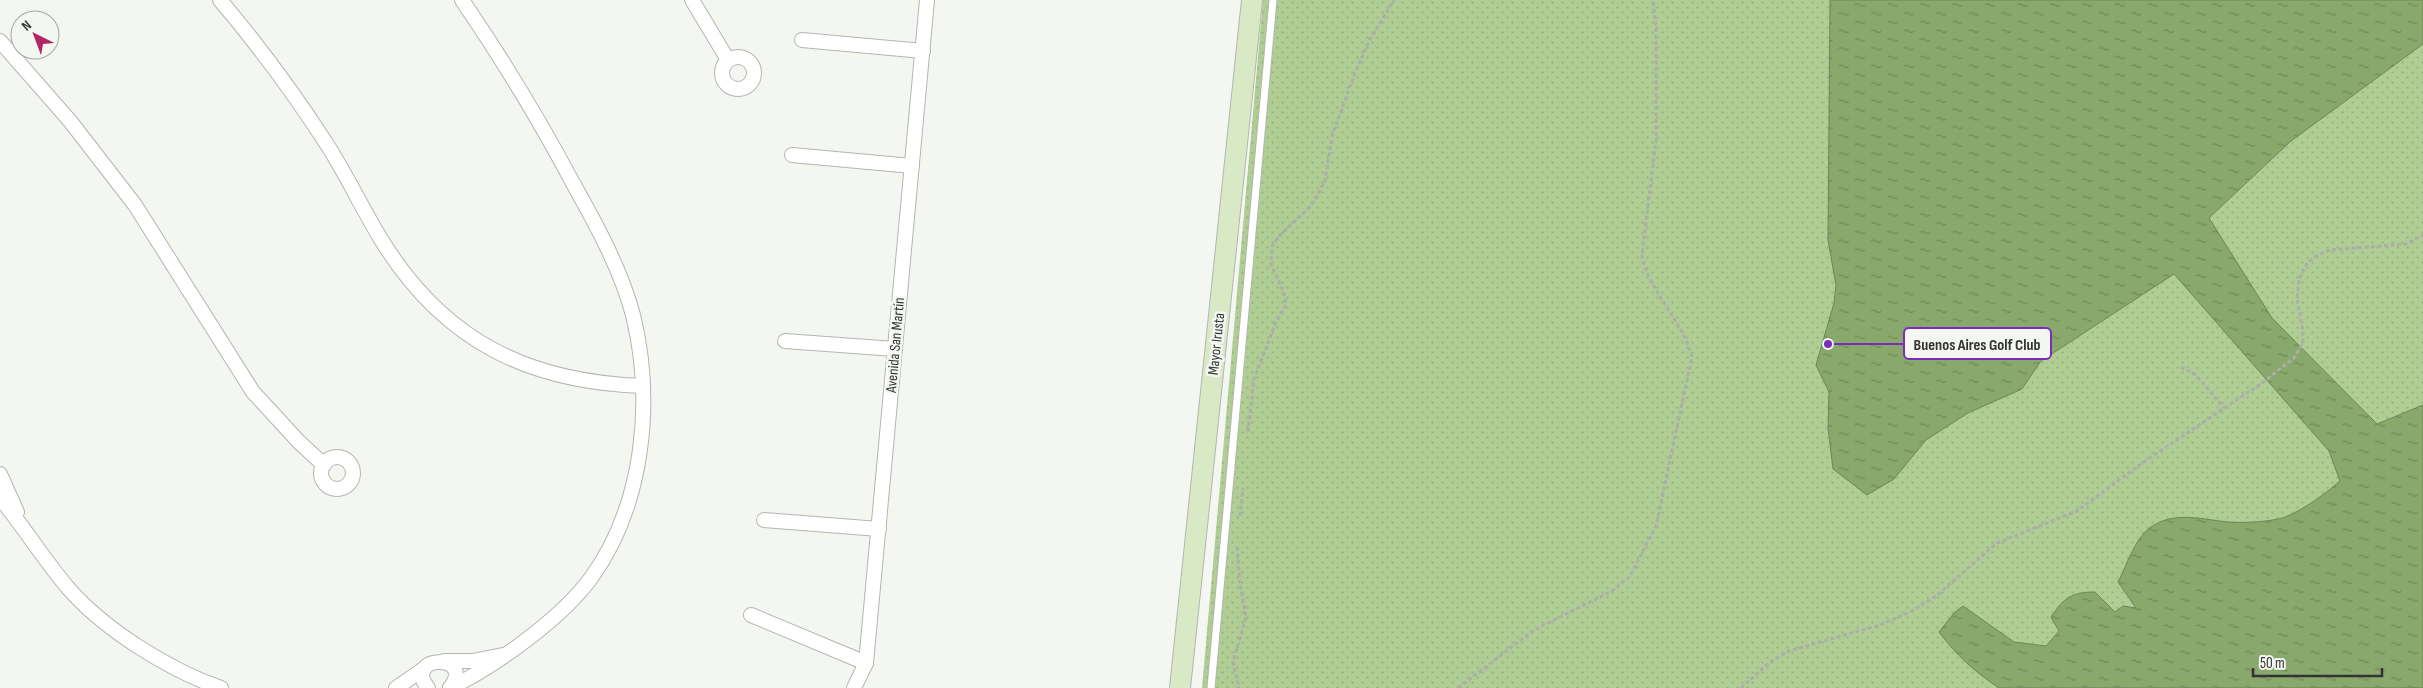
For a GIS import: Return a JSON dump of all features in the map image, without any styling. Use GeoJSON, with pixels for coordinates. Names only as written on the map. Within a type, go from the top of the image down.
{"type":"FeatureCollection","features":[{"type":"Feature","properties":{"kind":"main road","name":"Mayor Irusta"},"geometry":{"type":"LineString","coordinates":[[1180,688],[1252,0]]}},
{"type":"Feature","properties":{"kind":"street"},"geometry":{"type":"LineString","coordinates":[[220,0],[295,97],[328,146],[382,241],[420,291],[442,312],[466,333],[499,354],[526,366],[570,379],[612,385],[643,386]]}},
{"type":"Feature","properties":{"kind":"street"},"geometry":{"type":"LineString","coordinates":[[450,688],[482,673],[527,639],[565,606],[591,579],[607,551],[632,492],[640,452],[644,411],[643,386],[632,314],[613,262],[541,123],[462,0]]}},
{"type":"Feature","properties":{"kind":"street"},"geometry":{"type":"LineString","coordinates":[[692,0],[728,60]]}},
{"type":"Feature","properties":{"kind":"street","name":"Avenida San Martín"},"geometry":{"type":"LineString","coordinates":[[854,688],[866,663],[927,0]]}},
{"type":"Feature","properties":{"kind":"street"},"geometry":{"type":"LineString","coordinates":[[802,40],[923,51]]}},
{"type":"Feature","properties":{"kind":"street"},"geometry":{"type":"LineString","coordinates":[[0,41],[70,121],[135,206],[253,392],[299,442],[324,465]]}},
{"type":"Feature","properties":{"kind":"street"},"geometry":{"type":"LineString","coordinates":[[792,156],[912,166]]}},
{"type":"Feature","properties":{"kind":"street"},"geometry":{"type":"LineString","coordinates":[[784,341],[895,349]]}},
{"type":"Feature","properties":{"kind":"street"},"geometry":{"type":"LineString","coordinates":[[0,474],[24,527]]}},
{"type":"Feature","properties":{"kind":"street"},"geometry":{"type":"LineString","coordinates":[[0,498],[24,527],[70,590],[94,613],[149,652],[188,674],[221,688]]}},
{"type":"Feature","properties":{"kind":"street"},"geometry":{"type":"LineString","coordinates":[[764,520],[879,529]]}},
{"type":"Feature","properties":{"kind":"street"},"geometry":{"type":"LineString","coordinates":[[751,615],[866,663]]}},
{"type":"Feature","properties":{"kind":"street"},"geometry":{"type":"LineString","coordinates":[[396,688],[433,662],[472,661],[506,654]]}},
{"type":"Feature","properties":{"kind":"street"},"geometry":{"type":"LineString","coordinates":[[444,661],[449,664],[454,673],[453,683],[450,688]]}},
{"type":"Feature","properties":{"kind":"street"},"geometry":{"type":"LineString","coordinates":[[425,668],[423,678],[428,688]]}},
{"type":"Feature","properties":{"kind":"lane"},"geometry":{"type":"LineString","coordinates":[[1211,688],[1273,0]]}},
{"type":"Feature","properties":{"kind":"path"},"geometry":{"type":"LineString","coordinates":[[1248,434],[1254,379],[1276,322],[1286,304],[1284,293],[1271,264],[1272,246],[1281,234],[1311,206],[1325,181],[1332,136],[1355,73],[1369,41],[1394,0]]}},
{"type":"Feature","properties":{"kind":"path"},"geometry":{"type":"LineString","coordinates":[[1458,688],[1534,630],[1612,591],[1630,576],[1656,526],[1692,357],[1687,339],[1646,273],[1642,256],[1656,140],[1656,27],[1653,0]]}},
{"type":"Feature","properties":{"kind":"path"},"geometry":{"type":"LineString","coordinates":[[1741,688],[1771,662],[1789,651],[1880,625],[1912,611],[1936,596],[1997,543],[2077,511],[2138,466],[2262,383],[2294,358],[2303,342],[2297,299],[2299,279],[2310,261],[2330,250],[2406,244],[2423,235]]}},
{"type":"Feature","properties":{"kind":"path"},"geometry":{"type":"LineString","coordinates":[[2181,367],[2196,375],[2224,408]]}},
{"type":"Feature","properties":{"kind":"path"},"geometry":{"type":"LineString","coordinates":[[1238,524],[1242,505],[1243,479]]}},
{"type":"Feature","properties":{"kind":"path"},"geometry":{"type":"LineString","coordinates":[[1236,539],[1240,583],[1246,616],[1234,662],[1239,688]]}},
{"type":"Feature","properties":{"kind":"shaded area"},"geometry":{"type":"Polygon","coordinates":[[[1263,0],[2423,0],[2423,688],[1202,688],[1263,0]]]}},
{"type":"Feature","properties":{"kind":"water"},"geometry":{"type":"Polygon","coordinates":[[[1830,0],[2423,0],[2423,44],[2291,141],[2209,218],[2272,318],[2377,424],[2423,405],[2423,688],[1999,688],[1982,676],[1952,648],[1939,632],[1954,613],[1963,606],[2014,642],[2046,646],[2059,631],[2051,617],[2069,597],[2080,593],[2095,592],[2115,612],[2123,606],[2136,608],[2118,582],[2137,543],[2147,530],[2154,525],[2172,518],[2182,517],[2235,522],[2260,522],[2278,519],[2302,509],[2340,481],[2329,451],[2174,274],[2041,361],[2022,389],[1968,413],[1926,440],[1894,479],[1867,495],[1833,469],[1828,428],[1829,392],[1816,365],[1834,303],[1836,285],[1828,240],[1830,0]]]}},
{"type":"Feature","properties":{"kind":"place","name":"Buenos Aires Golf Club"},"geometry":{"type":"Point","coordinates":[1828,344]}}]}
